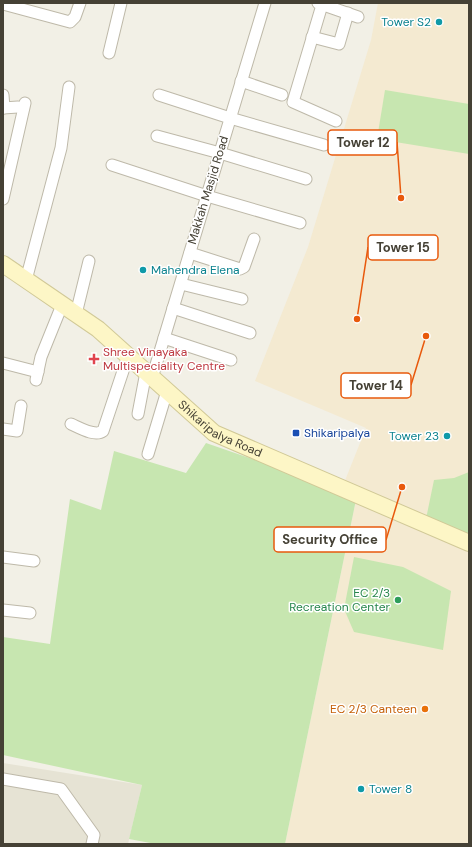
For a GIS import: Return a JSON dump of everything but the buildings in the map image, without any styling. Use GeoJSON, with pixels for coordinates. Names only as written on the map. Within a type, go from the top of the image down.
{"type":"FeatureCollection","features":[{"type":"Feature","properties":{"kind":"street"},"geometry":{"type":"LineString","coordinates":[[3,4],[70,22],[80,3]]}},
{"type":"Feature","properties":{"kind":"street"},"geometry":{"type":"LineString","coordinates":[[109,53],[121,3]]}},
{"type":"Feature","properties":{"kind":"street","name":"Makkah Masjid Road"},"geometry":{"type":"LineString","coordinates":[[138,414],[149,375],[164,338],[181,284],[265,3]]}},
{"type":"Feature","properties":{"kind":"street"},"geometry":{"type":"LineString","coordinates":[[312,37],[339,44],[353,15],[320,4],[293,102],[336,121]]}},
{"type":"Feature","properties":{"kind":"street"},"geometry":{"type":"LineString","coordinates":[[241,81],[282,95]]}},
{"type":"Feature","properties":{"kind":"street"},"geometry":{"type":"LineString","coordinates":[[26,280],[61,148],[69,87]]}},
{"type":"Feature","properties":{"kind":"street"},"geometry":{"type":"LineString","coordinates":[[3,95],[4,108],[22,105],[3,199]]}},
{"type":"Feature","properties":{"kind":"street"},"geometry":{"type":"LineString","coordinates":[[159,95],[230,118],[324,145]]}},
{"type":"Feature","properties":{"kind":"street"},"geometry":{"type":"LineString","coordinates":[[156,136],[220,153],[306,179]]}},
{"type":"Feature","properties":{"kind":"street"},"geometry":{"type":"LineString","coordinates":[[112,165],[207,196],[300,223]]}},
{"type":"Feature","properties":{"kind":"street"},"geometry":{"type":"LineString","coordinates":[[190,253],[240,269],[244,267],[254,239]]}},
{"type":"Feature","properties":{"kind":"street"},"geometry":{"type":"LineString","coordinates":[[76,314],[89,261]]}},
{"type":"Feature","properties":{"kind":"street","name":"Shikaripalya Road"},"geometry":{"type":"LineString","coordinates":[[3,264],[98,329],[214,433],[469,543]]}},
{"type":"Feature","properties":{"kind":"street"},"geometry":{"type":"LineString","coordinates":[[181,284],[242,299]]}},
{"type":"Feature","properties":{"kind":"street"},"geometry":{"type":"LineString","coordinates":[[3,363],[37,376],[41,357],[62,305]]}},
{"type":"Feature","properties":{"kind":"street"},"geometry":{"type":"LineString","coordinates":[[173,308],[250,334]]}},
{"type":"Feature","properties":{"kind":"street"},"geometry":{"type":"LineString","coordinates":[[164,338],[231,360]]}},
{"type":"Feature","properties":{"kind":"street"},"geometry":{"type":"LineString","coordinates":[[71,424],[95,433],[101,433],[103,431],[128,356]]}},
{"type":"Feature","properties":{"kind":"street"},"geometry":{"type":"LineString","coordinates":[[148,454],[167,391]]}},
{"type":"Feature","properties":{"kind":"street"},"geometry":{"type":"LineString","coordinates":[[3,429],[17,431],[21,406]]}},
{"type":"Feature","properties":{"kind":"street"},"geometry":{"type":"LineString","coordinates":[[3,557],[34,561]]}},
{"type":"Feature","properties":{"kind":"street"},"geometry":{"type":"LineString","coordinates":[[3,610],[30,613]]}},
{"type":"Feature","properties":{"kind":"street"},"geometry":{"type":"LineString","coordinates":[[3,779],[61,789],[94,835],[92,844]]}},
{"type":"Feature","properties":{"kind":"shaded area"},"geometry":{"type":"Polygon","coordinates":[[[378,3],[469,3],[469,844],[285,844],[357,495],[342,488],[366,428],[255,381],[308,247],[371,40],[378,3]]]}},
{"type":"Feature","properties":{"kind":"shaded area"},"geometry":{"type":"Polygon","coordinates":[[[3,763],[142,785],[128,844],[3,844],[3,763]]]}},
{"type":"Feature","properties":{"kind":"green space"},"geometry":{"type":"Polygon","coordinates":[[[385,90],[469,104],[469,154],[377,139],[385,90]]]}},
{"type":"Feature","properties":{"kind":"green space"},"geometry":{"type":"Polygon","coordinates":[[[206,443],[357,495],[285,844],[156,844],[129,839],[142,785],[3,755],[3,637],[50,644],[70,499],[101,510],[114,451],[186,473],[206,443]]]}},
{"type":"Feature","properties":{"kind":"green space"},"geometry":{"type":"Polygon","coordinates":[[[469,472],[469,543],[422,523],[427,514],[434,480],[454,478],[469,472]]]}},
{"type":"Feature","properties":{"kind":"green space","name":"EC 2/3 Recreation Center"},"geometry":{"type":"Polygon","coordinates":[[[354,557],[403,567],[451,591],[443,650],[354,632],[344,609],[354,557]]]}},
{"type":"Feature","properties":{"kind":"place","name":"Tower S2"},"geometry":{"type":"Point","coordinates":[439,22]}},
{"type":"Feature","properties":{"kind":"place","name":"Tower 12"},"geometry":{"type":"Point","coordinates":[401,198]}},
{"type":"Feature","properties":{"kind":"place","name":"Mahendra Elena"},"geometry":{"type":"Point","coordinates":[143,270]}},
{"type":"Feature","properties":{"kind":"place","name":"Tower 15"},"geometry":{"type":"Point","coordinates":[357,319]}},
{"type":"Feature","properties":{"kind":"place","name":"Tower 14"},"geometry":{"type":"Point","coordinates":[426,336]}},
{"type":"Feature","properties":{"kind":"place","name":"Shree Vinayaka Multispeciality Centre"},"geometry":{"type":"Point","coordinates":[94,359]}},
{"type":"Feature","properties":{"kind":"place","name":"Shikaripalya"},"geometry":{"type":"Point","coordinates":[296,433]}},
{"type":"Feature","properties":{"kind":"place","name":"Tower 23"},"geometry":{"type":"Point","coordinates":[447,436]}},
{"type":"Feature","properties":{"kind":"place","name":"Security Office"},"geometry":{"type":"Point","coordinates":[402,487]}},
{"type":"Feature","properties":{"kind":"place","name":"EC 2/3 Recreation Center"},"geometry":{"type":"Point","coordinates":[398,600]}},
{"type":"Feature","properties":{"kind":"place","name":"EC 2/3 Canteen"},"geometry":{"type":"Point","coordinates":[425,709]}},
{"type":"Feature","properties":{"kind":"place","name":"Tower 8"},"geometry":{"type":"Point","coordinates":[361,789]}}]}
